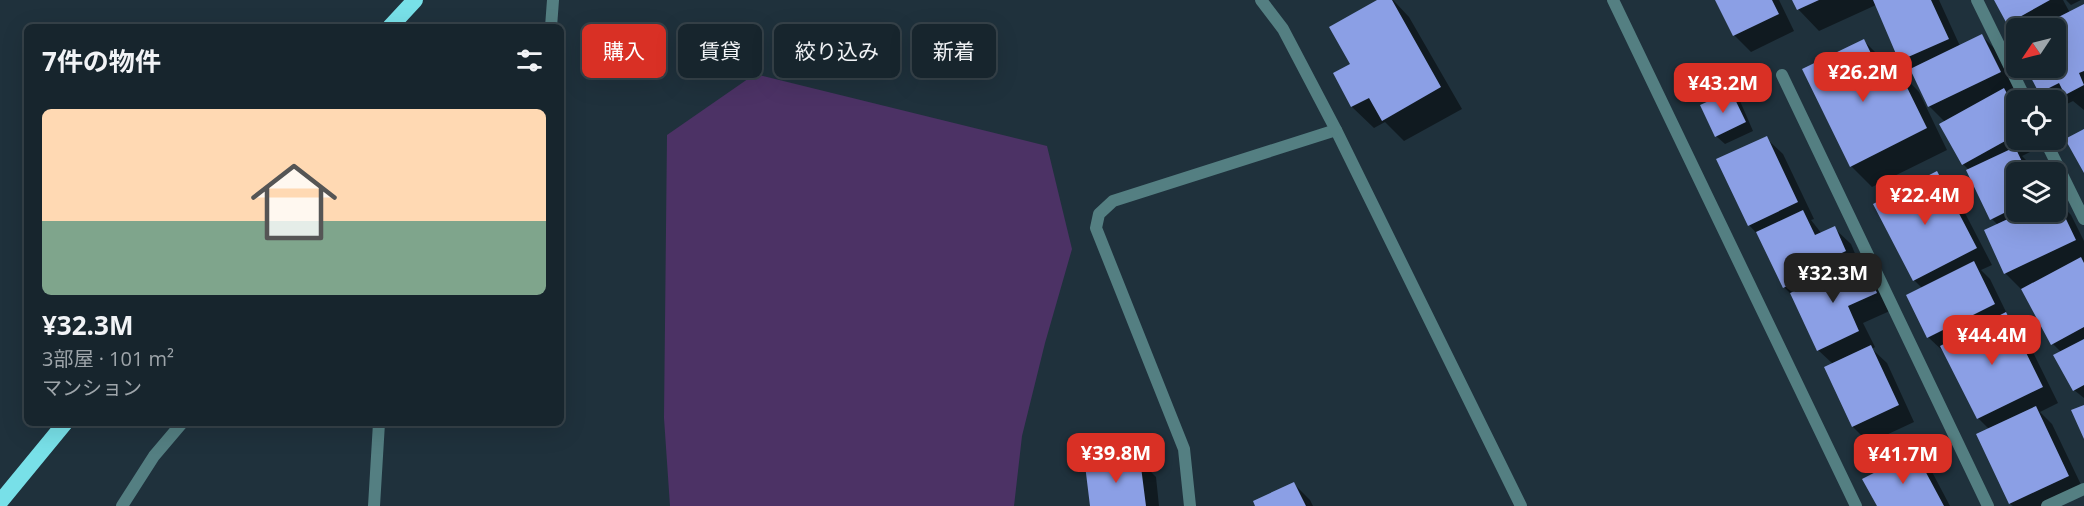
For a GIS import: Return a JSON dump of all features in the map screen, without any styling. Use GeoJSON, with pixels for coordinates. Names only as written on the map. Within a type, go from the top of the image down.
{"type":"FeatureCollection","features":[{"type":"Feature","properties":{"kind":"highway"},"geometry":{"type":"LineString","coordinates":[[393,24],[415,0]]}},
{"type":"Feature","properties":{"kind":"highway"},"geometry":{"type":"LineString","coordinates":[[0,502],[62,426]]}},
{"type":"Feature","properties":{"kind":"street"},"geometry":{"type":"LineString","coordinates":[[550,24],[553,0]]}},
{"type":"Feature","properties":{"kind":"street"},"geometry":{"type":"LineString","coordinates":[[1261,0],[1283,28],[1336,130],[1521,506]]}},
{"type":"Feature","properties":{"kind":"street"},"geometry":{"type":"LineString","coordinates":[[1613,0],[1856,506]]}},
{"type":"Feature","properties":{"kind":"street"},"geometry":{"type":"LineString","coordinates":[[1977,0],[2021,90]]}},
{"type":"Feature","properties":{"kind":"street"},"geometry":{"type":"LineString","coordinates":[[1782,75],[1988,506]]}},
{"type":"Feature","properties":{"kind":"street"},"geometry":{"type":"LineString","coordinates":[[1190,506],[1184,449],[1096,228],[1099,214],[1113,201],[1336,130]]}},
{"type":"Feature","properties":{"kind":"street"},"geometry":{"type":"LineString","coordinates":[[2050,150],[2084,219]]}},
{"type":"Feature","properties":{"kind":"street"},"geometry":{"type":"LineString","coordinates":[[122,506],[154,456],[179,426]]}},
{"type":"Feature","properties":{"kind":"street"},"geometry":{"type":"LineString","coordinates":[[374,506],[379,426]]}},
{"type":"Feature","properties":{"kind":"street"},"geometry":{"type":"LineString","coordinates":[[2047,506],[2084,489]]}},
{"type":"Feature","properties":{"kind":"shaded area"},"geometry":{"type":"Polygon","coordinates":[[[762,76],[1047,146],[1072,249],[1045,343],[1022,436],[1014,506],[670,506],[664,418],[667,135],[749,78],[762,78],[762,76]]]}},
{"type":"Feature","properties":{"kind":"building"},"geometry":{"type":"Polygon","coordinates":[[[1377,0],[1392,0],[1441,87],[1382,121],[1369,98],[1351,107],[1333,73],[1350,64],[1329,27],[1377,0]]]}},
{"type":"Feature","properties":{"kind":"building"},"geometry":{"type":"Polygon","coordinates":[[[1715,0],[1772,0],[1779,14],[1733,36],[1715,0]]]}},
{"type":"Feature","properties":{"kind":"building"},"geometry":{"type":"Polygon","coordinates":[[[1792,0],[1819,0],[1797,10],[1792,0]]]}},
{"type":"Feature","properties":{"kind":"building"},"geometry":{"type":"Polygon","coordinates":[[[1873,0],[1931,0],[1949,39],[1899,61],[1873,0]]]}},
{"type":"Feature","properties":{"kind":"building"},"geometry":{"type":"Polygon","coordinates":[[[1994,0],[2050,0],[2018,18],[2006,18],[2006,22],[1994,0]]]}},
{"type":"Feature","properties":{"kind":"building"},"geometry":{"type":"Polygon","coordinates":[[[2084,4],[2084,71],[2079,73],[2084,85],[2066,94],[2066,90],[2062,90],[2059,83],[2045,90],[2037,90],[2031,78],[2066,78],[2066,18],[2057,18],[2084,4]]]}},
{"type":"Feature","properties":{"kind":"building"},"geometry":{"type":"Polygon","coordinates":[[[1982,34],[2001,72],[1928,107],[1910,69],[1982,34]]]}},
{"type":"Feature","properties":{"kind":"building"},"geometry":{"type":"Polygon","coordinates":[[[1864,39],[1882,76],[1898,69],[1927,128],[1850,167],[1802,69],[1864,39]]]}},
{"type":"Feature","properties":{"kind":"building"},"geometry":{"type":"Polygon","coordinates":[[[2004,88],[2006,92],[2006,141],[1962,165],[1939,124],[2004,88]]]}},
{"type":"Feature","properties":{"kind":"building"},"geometry":{"type":"Polygon","coordinates":[[[1731,91],[1746,122],[1715,137],[1700,105],[1731,91]]]}},
{"type":"Feature","properties":{"kind":"building"},"geometry":{"type":"Polygon","coordinates":[[[2084,129],[2084,173],[2066,141],[2066,138],[2084,129]]]}},
{"type":"Feature","properties":{"kind":"building"},"geometry":{"type":"Polygon","coordinates":[[[1767,136],[1798,202],[1748,226],[1716,159],[1767,136]]]}},
{"type":"Feature","properties":{"kind":"building"},"geometry":{"type":"Polygon","coordinates":[[[2009,150],[2016,150],[2022,162],[2006,162],[2006,212],[1990,220],[1966,170],[2009,150]]]}},
{"type":"Feature","properties":{"kind":"building"},"geometry":{"type":"Polygon","coordinates":[[[1937,171],[1977,248],[1913,281],[1873,204],[1937,171]]]}},
{"type":"Feature","properties":{"kind":"building"},"geometry":{"type":"Polygon","coordinates":[[[1803,210],[1815,235],[1835,226],[1846,251],[1827,260],[1830,266],[1783,288],[1756,232],[1803,210]]]}},
{"type":"Feature","properties":{"kind":"building"},"geometry":{"type":"Polygon","coordinates":[[[2066,219],[2076,240],[2004,274],[1984,230],[2006,220],[2006,222],[2066,222],[2066,219]]]}},
{"type":"Feature","properties":{"kind":"building"},"geometry":{"type":"Polygon","coordinates":[[[2081,257],[2084,263],[2084,327],[2051,345],[2021,289],[2081,257]]]}},
{"type":"Feature","properties":{"kind":"building"},"geometry":{"type":"Polygon","coordinates":[[[1862,260],[1877,293],[1848,306],[1859,331],[1817,351],[1790,293],[1862,260]]]}},
{"type":"Feature","properties":{"kind":"building"},"geometry":{"type":"Polygon","coordinates":[[[1974,261],[1995,304],[1927,338],[1906,295],[1974,261]]]}},
{"type":"Feature","properties":{"kind":"building"},"geometry":{"type":"Polygon","coordinates":[[[2006,312],[2043,387],[1977,419],[1940,346],[2006,312]]]}},
{"type":"Feature","properties":{"kind":"building"},"geometry":{"type":"Polygon","coordinates":[[[2084,339],[2084,385],[2073,391],[2053,355],[2084,339]]]}},
{"type":"Feature","properties":{"kind":"building"},"geometry":{"type":"Polygon","coordinates":[[[1871,345],[1899,405],[1852,427],[1824,367],[1871,345]]]}},
{"type":"Feature","properties":{"kind":"building"},"geometry":{"type":"Polygon","coordinates":[[[2084,405],[2084,439],[2071,410],[2084,405]]]}},
{"type":"Feature","properties":{"kind":"building"},"geometry":{"type":"Polygon","coordinates":[[[2036,406],[2069,476],[2009,504],[1976,434],[2036,406]]]}},
{"type":"Feature","properties":{"kind":"building"},"geometry":{"type":"Polygon","coordinates":[[[1915,452],[1944,506],[1877,506],[1862,479],[1915,452]]]}},
{"type":"Feature","properties":{"kind":"building"},"geometry":{"type":"Polygon","coordinates":[[[1140,459],[1146,506],[1090,506],[1085,465],[1140,459]]]}},
{"type":"Feature","properties":{"kind":"building"},"geometry":{"type":"Polygon","coordinates":[[[1294,482],[1306,506],[1255,506],[1253,501],[1294,482]]]}}]}
